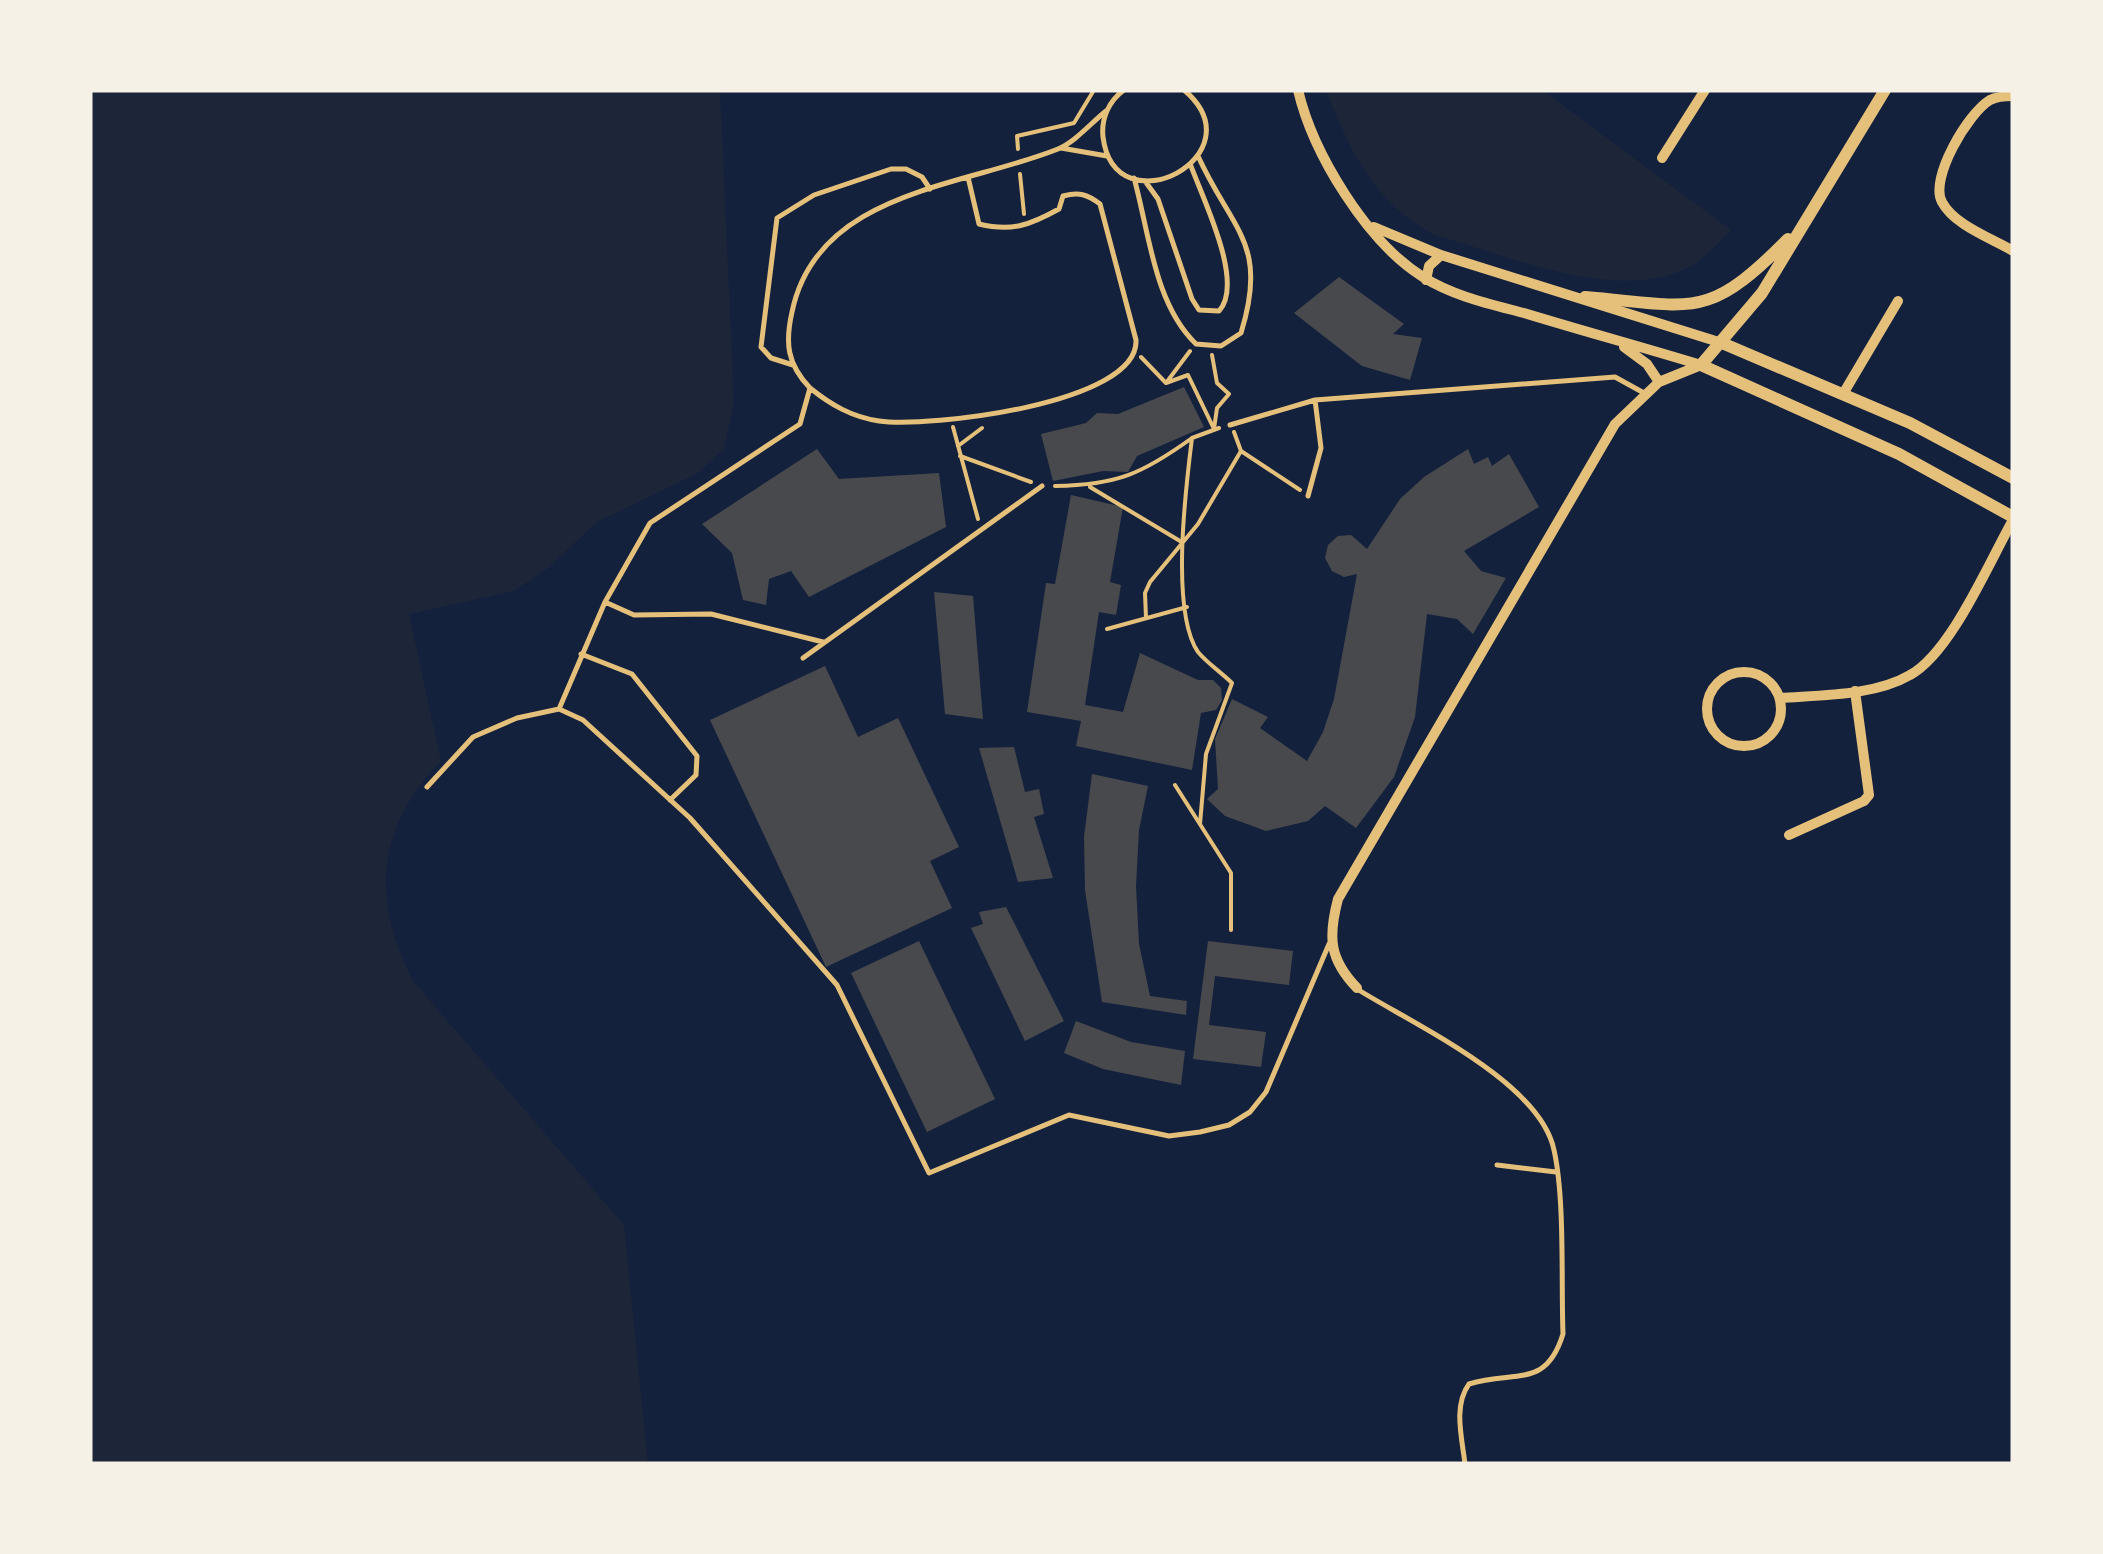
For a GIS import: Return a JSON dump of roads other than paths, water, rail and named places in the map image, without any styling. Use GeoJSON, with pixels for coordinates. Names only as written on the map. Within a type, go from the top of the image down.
{"type":"FeatureCollection","features":[{"type":"Feature","properties":{"kind":"street"},"geometry":{"type":"LineString","coordinates":[[1298,90],[1321,157],[1392,255],[1426,280],[1470,298],[1701,365],[1899,454],[2013,519],[1934,657],[1909,677],[1855,691],[1780,698]]}},
{"type":"Feature","properties":{"kind":"street"},"geometry":{"type":"LineString","coordinates":[[1662,158],[1705,90]]}},
{"type":"Feature","properties":{"kind":"street"},"geometry":{"type":"LineString","coordinates":[[1357,988],[1334,961],[1330,943],[1338,899],[1615,424],[1659,382],[1701,365],[1749,312],[1885,90]]}},
{"type":"Feature","properties":{"kind":"street"},"geometry":{"type":"LineString","coordinates":[[2013,96],[1990,100],[1974,116],[1936,182],[1949,214],[2013,251]]}},
{"type":"Feature","properties":{"kind":"street"},"geometry":{"type":"LineString","coordinates":[[1585,297],[1693,306],[1719,298],[1748,280],[1804,223]]}},
{"type":"Feature","properties":{"kind":"street"},"geometry":{"type":"LineString","coordinates":[[1374,227],[1442,255],[1722,343],[1843,394],[2013,478]]}},
{"type":"Feature","properties":{"kind":"street"},"geometry":{"type":"LineString","coordinates":[[1426,280],[1430,266],[1442,255]]}},
{"type":"Feature","properties":{"kind":"street"},"geometry":{"type":"LineString","coordinates":[[1843,394],[1898,300]]}},
{"type":"Feature","properties":{"kind":"street"},"geometry":{"type":"LineString","coordinates":[[1596,334],[1634,352],[1659,382]]}},
{"type":"Feature","properties":{"kind":"street"},"geometry":{"type":"LineString","coordinates":[[1740,672],[1765,678],[1780,698],[1780,722],[1774,732],[1754,745],[1730,744],[1712,728],[1708,718],[1710,693],[1718,682],[1740,672]]}},
{"type":"Feature","properties":{"kind":"street"},"geometry":{"type":"LineString","coordinates":[[1789,835],[1864,802],[1869,795],[1855,691]]}},
{"type":"Feature","properties":{"kind":"lane"},"geometry":{"type":"LineString","coordinates":[[968,176],[979,224],[1012,230],[1030,225],[1059,209],[1063,196],[1075,193],[1088,195],[1100,204],[1137,352],[1118,374],[1059,398],[952,422],[874,420],[832,406],[810,388],[785,343],[797,288],[808,262],[851,224],[894,200],[968,176],[1061,148],[1106,111],[1124,90]]}},
{"type":"Feature","properties":{"kind":"lane"},"geometry":{"type":"LineString","coordinates":[[1061,148],[1109,156],[1134,178],[1170,179],[1198,156],[1204,124],[1196,104],[1184,90]]}},
{"type":"Feature","properties":{"kind":"lane"},"geometry":{"type":"LineString","coordinates":[[1106,111],[1102,126],[1109,156]]}},
{"type":"Feature","properties":{"kind":"lane"},"geometry":{"type":"LineString","coordinates":[[1134,178],[1167,299],[1178,323],[1196,344],[1211,348],[1240,333],[1254,280],[1240,228],[1198,156]]}},
{"type":"Feature","properties":{"kind":"lane"},"geometry":{"type":"LineString","coordinates":[[1145,181],[1158,198],[1192,299],[1200,310],[1219,311],[1228,301],[1230,287],[1220,245],[1190,166]]}},
{"type":"Feature","properties":{"kind":"lane"},"geometry":{"type":"LineString","coordinates":[[794,365],[772,358],[762,348],[777,218],[814,195],[891,169],[906,168],[922,178],[930,189]]}},
{"type":"Feature","properties":{"kind":"lane"},"geometry":{"type":"LineString","coordinates":[[1230,425],[1315,400],[1614,377],[1644,393]]}},
{"type":"Feature","properties":{"kind":"lane"},"geometry":{"type":"LineString","coordinates":[[559,710],[604,602],[650,522],[792,434],[807,408],[810,388]]}},
{"type":"Feature","properties":{"kind":"lane"},"geometry":{"type":"LineString","coordinates":[[1308,496],[1321,448],[1315,400]]}},
{"type":"Feature","properties":{"kind":"lane"},"geometry":{"type":"LineString","coordinates":[[802,658],[1042,486]]}},
{"type":"Feature","properties":{"kind":"lane"},"geometry":{"type":"LineString","coordinates":[[604,602],[634,614],[711,614],[823,642]]}},
{"type":"Feature","properties":{"kind":"lane"},"geometry":{"type":"LineString","coordinates":[[580,654],[632,674],[697,756],[696,775],[670,800]]}},
{"type":"Feature","properties":{"kind":"lane"},"geometry":{"type":"LineString","coordinates":[[427,787],[473,737],[516,718],[559,710],[583,720],[670,800],[836,985],[929,1172],[1068,1115],[1169,1136],[1229,1125],[1250,1112],[1266,1092],[1330,943]]}},
{"type":"Feature","properties":{"kind":"lane"},"geometry":{"type":"LineString","coordinates":[[1357,988],[1514,1088],[1538,1116],[1554,1148],[1563,1334],[1554,1362],[1539,1373],[1469,1384],[1462,1394],[1460,1419],[1465,1464]]}},
{"type":"Feature","properties":{"kind":"lane"},"geometry":{"type":"LineString","coordinates":[[1498,1165],[1556,1172]]}}]}
